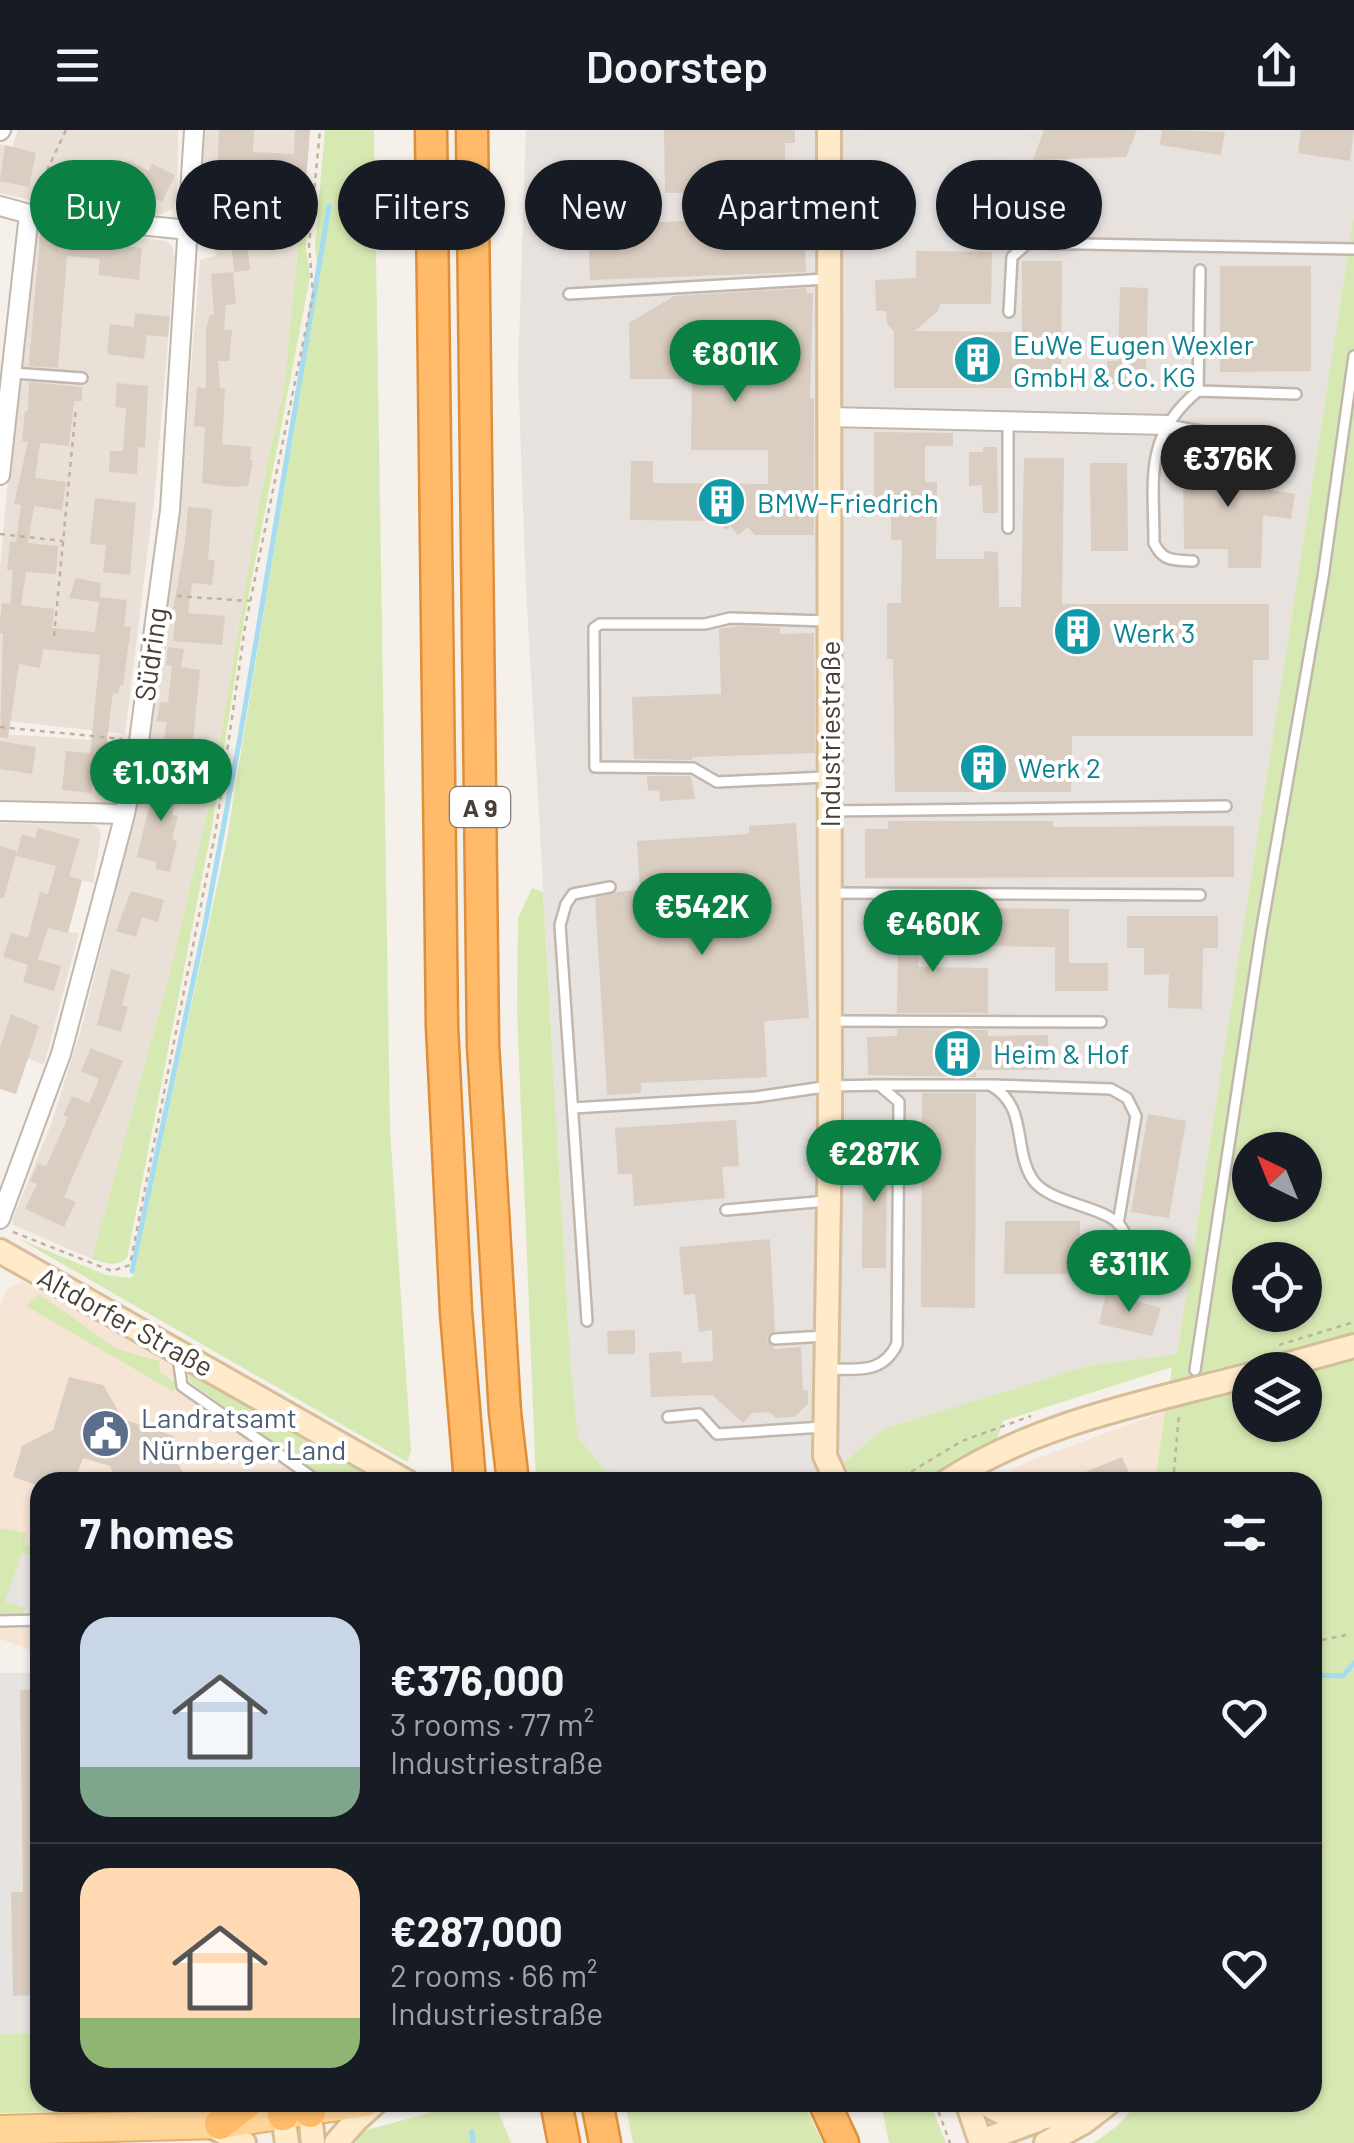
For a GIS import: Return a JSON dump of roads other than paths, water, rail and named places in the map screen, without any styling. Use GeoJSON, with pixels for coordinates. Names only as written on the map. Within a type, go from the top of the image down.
{"type":"FeatureCollection","features":[{"type":"Feature","properties":{"kind":"highway","name":"A 9"},"geometry":{"type":"LineString","coordinates":[[431,130],[442,1026],[455,1294],[469,1472]]}},
{"type":"Feature","properties":{"kind":"highway","name":"A 9"},"geometry":{"type":"LineString","coordinates":[[472,130],[483,1046],[512,1472]]}},
{"type":"Feature","properties":{"kind":"highway"},"geometry":{"type":"LineString","coordinates":[[215,2124],[233,2112]]}},
{"type":"Feature","properties":{"kind":"highway"},"geometry":{"type":"LineString","coordinates":[[558,2112],[564,2143]]}},
{"type":"Feature","properties":{"kind":"highway"},"geometry":{"type":"LineString","coordinates":[[599,2112],[605,2143]]}},
{"type":"Feature","properties":{"kind":"highway"},"geometry":{"type":"LineString","coordinates":[[829,2112],[843,2143]]}},
{"type":"Feature","properties":{"kind":"main road"},"geometry":{"type":"LineString","coordinates":[[0,2130],[215,2124],[294,2115]]}},
{"type":"Feature","properties":{"kind":"street","name":"Südring"},"geometry":{"type":"LineString","coordinates":[[193,160],[194,130]]}},
{"type":"Feature","properties":{"kind":"street","name":"Industriestraße"},"geometry":{"type":"LineString","coordinates":[[829,130],[829,160]]}},
{"type":"Feature","properties":{"kind":"street"},"geometry":{"type":"LineString","coordinates":[[0,206],[28,214],[176,229]]}},
{"type":"Feature","properties":{"kind":"street"},"geometry":{"type":"LineString","coordinates":[[0,475],[28,214]]}},
{"type":"Feature","properties":{"kind":"street","name":"Südring"},"geometry":{"type":"LineString","coordinates":[[2,1233],[61,1054],[125,814],[170,510],[188,250]]}},
{"type":"Feature","properties":{"kind":"street","name":"Industriestraße"},"geometry":{"type":"LineString","coordinates":[[829,250],[830,1201],[825,1456],[830,1472]]}},
{"type":"Feature","properties":{"kind":"street"},"geometry":{"type":"LineString","coordinates":[[829,417],[1167,425]]}},
{"type":"Feature","properties":{"kind":"street"},"geometry":{"type":"LineString","coordinates":[[0,811],[125,814]]}},
{"type":"Feature","properties":{"kind":"street","name":"Altdorfer Straße"},"geometry":{"type":"LineString","coordinates":[[2,1233],[178,1350],[390,1472]]}},
{"type":"Feature","properties":{"kind":"street"},"geometry":{"type":"LineString","coordinates":[[1322,1355],[1354,1346]]}},
{"type":"Feature","properties":{"kind":"street"},"geometry":{"type":"LineString","coordinates":[[964,1472],[1040,1436],[1232,1379]]}},
{"type":"Feature","properties":{"kind":"street"},"geometry":{"type":"LineString","coordinates":[[336,2143],[365,2112]]}},
{"type":"Feature","properties":{"kind":"street"},"geometry":{"type":"LineString","coordinates":[[970,2112],[981,2142],[1059,2112]]}},
{"type":"Feature","properties":{"kind":"street"},"geometry":{"type":"LineString","coordinates":[[999,2112],[1040,2118]]}},
{"type":"Feature","properties":{"kind":"street"},"geometry":{"type":"LineString","coordinates":[[1046,2143],[1096,2112]]}},
{"type":"Feature","properties":{"kind":"street"},"geometry":{"type":"LineString","coordinates":[[294,2115],[313,2143]]}},
{"type":"Feature","properties":{"kind":"street"},"geometry":{"type":"LineString","coordinates":[[215,2124],[244,2143]]}},
{"type":"Feature","properties":{"kind":"lane"},"geometry":{"type":"LineString","coordinates":[[1009,312],[1012,258],[1028,242],[1354,248]]}},
{"type":"Feature","properties":{"kind":"lane"},"geometry":{"type":"LineString","coordinates":[[1193,561],[1168,560],[1159,554],[1154,543],[1154,454],[1167,425],[1198,391],[1200,270]]}},
{"type":"Feature","properties":{"kind":"lane"},"geometry":{"type":"LineString","coordinates":[[569,294],[829,279]]}},
{"type":"Feature","properties":{"kind":"lane"},"geometry":{"type":"LineString","coordinates":[[1195,1370],[1261,933],[1323,578],[1354,356]]}},
{"type":"Feature","properties":{"kind":"lane"},"geometry":{"type":"LineString","coordinates":[[12,373],[82,378]]}},
{"type":"Feature","properties":{"kind":"lane"},"geometry":{"type":"LineString","coordinates":[[1198,391],[1296,394]]}},
{"type":"Feature","properties":{"kind":"lane"},"geometry":{"type":"LineString","coordinates":[[1008,421],[1008,528]]}},
{"type":"Feature","properties":{"kind":"lane"},"geometry":{"type":"LineString","coordinates":[[1167,425],[1228,436],[1262,462]]}},
{"type":"Feature","properties":{"kind":"lane"},"geometry":{"type":"LineString","coordinates":[[829,621],[730,618],[705,624],[600,624],[594,628],[594,643],[595,767],[692,768],[717,782],[829,777]]}},
{"type":"Feature","properties":{"kind":"lane"},"geometry":{"type":"LineString","coordinates":[[829,811],[1226,806]]}},
{"type":"Feature","properties":{"kind":"lane"},"geometry":{"type":"LineString","coordinates":[[587,1321],[560,926],[573,894],[610,887]]}},
{"type":"Feature","properties":{"kind":"lane"},"geometry":{"type":"LineString","coordinates":[[829,892],[1200,895]]}},
{"type":"Feature","properties":{"kind":"lane"},"geometry":{"type":"LineString","coordinates":[[830,1021],[1101,1022]]}},
{"type":"Feature","properties":{"kind":"lane"},"geometry":{"type":"LineString","coordinates":[[573,1108],[756,1097],[830,1086],[990,1084],[1111,1089],[1127,1098],[1136,1116],[1118,1224]]}},
{"type":"Feature","properties":{"kind":"lane"},"geometry":{"type":"LineString","coordinates":[[990,1084],[1002,1091],[1016,1114],[1029,1172],[1035,1182],[1055,1196],[1118,1224],[1125,1234],[1123,1273]]}},
{"type":"Feature","properties":{"kind":"lane"},"geometry":{"type":"LineString","coordinates":[[827,1369],[869,1369],[882,1365],[896,1344],[899,1102],[878,1085]]}},
{"type":"Feature","properties":{"kind":"lane"},"geometry":{"type":"LineString","coordinates":[[726,1210],[830,1201]]}},
{"type":"Feature","properties":{"kind":"lane"},"geometry":{"type":"LineString","coordinates":[[775,1339],[828,1336]]}},
{"type":"Feature","properties":{"kind":"lane"},"geometry":{"type":"LineString","coordinates":[[178,1350],[182,1386],[305,1472]]}},
{"type":"Feature","properties":{"kind":"lane"},"geometry":{"type":"LineString","coordinates":[[668,1417],[700,1414],[717,1434],[826,1426]]}},
{"type":"Feature","properties":{"kind":"lane"},"geometry":{"type":"LineString","coordinates":[[0,1621],[30,1620]]}},
{"type":"Feature","properties":{"kind":"waterway"},"geometry":{"type":"LineString","coordinates":[[132,1271],[239,743],[329,206]]}},
{"type":"Feature","properties":{"kind":"waterway"},"geometry":{"type":"LineString","coordinates":[[1322,1675],[1343,1676],[1354,1663]]}},
{"type":"Feature","properties":{"kind":"waterway"},"geometry":{"type":"LineString","coordinates":[[472,2132],[473,2143]]}},
{"type":"Feature","properties":{"kind":"place","name":"EuWe Eugen Wexler GmbH & Co. KG"},"geometry":{"type":"Point","coordinates":[978,360]}},
{"type":"Feature","properties":{"kind":"place","name":"BMW-Friedrich"},"geometry":{"type":"Point","coordinates":[722,502]}},
{"type":"Feature","properties":{"kind":"place","name":"Werk 3"},"geometry":{"type":"Point","coordinates":[1078,632]}},
{"type":"Feature","properties":{"kind":"place","name":"Werk 2"},"geometry":{"type":"Point","coordinates":[983,767]}},
{"type":"Feature","properties":{"kind":"place","name":"Heim & Hof"},"geometry":{"type":"Point","coordinates":[958,1053]}},
{"type":"Feature","properties":{"kind":"place","name":"Landratsamt Nürnberger Land"},"geometry":{"type":"Point","coordinates":[106,1433]}}]}
